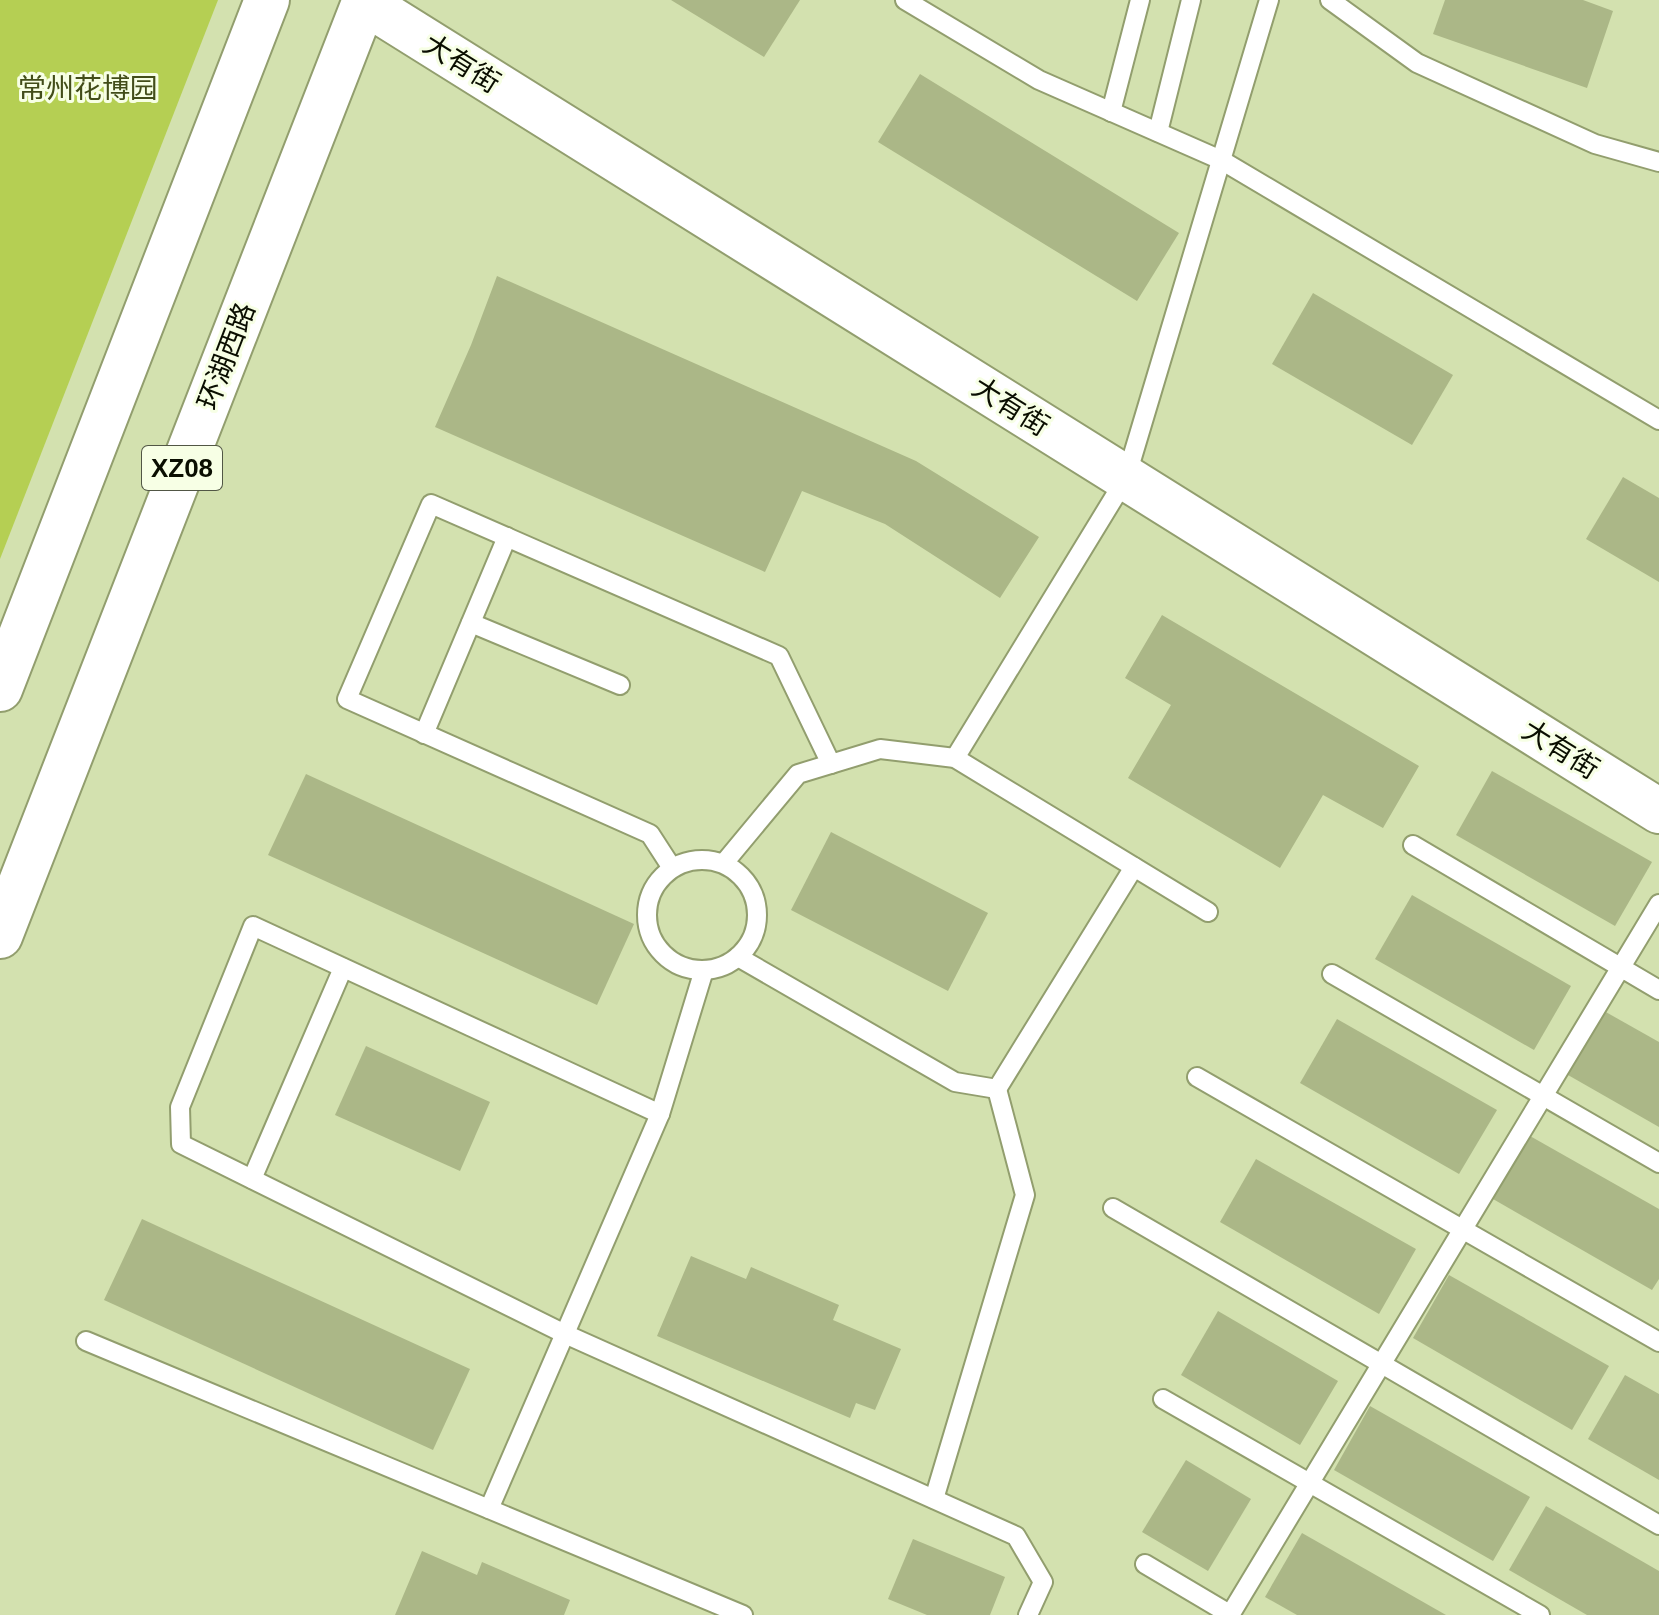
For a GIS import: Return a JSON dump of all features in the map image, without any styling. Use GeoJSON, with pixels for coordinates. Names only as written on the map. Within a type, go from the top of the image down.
{"type":"FeatureCollection","features":[{"type":"Feature","properties":{"kind":"main road"},"geometry":{"type":"LineString","coordinates":[[0,689],[267,0]]}},
{"type":"Feature","properties":{"kind":"main road","name":"大有街"},"geometry":{"type":"LineString","coordinates":[[364,1],[1659,811]]}},
{"type":"Feature","properties":{"kind":"main road","name":"环湖西路"},"geometry":{"type":"LineString","coordinates":[[0,936],[364,1]]}},
{"type":"Feature","properties":{"kind":"lane"},"geometry":{"type":"LineString","coordinates":[[905,0],[1039,80],[1221,160],[1659,420]]}},
{"type":"Feature","properties":{"kind":"lane"},"geometry":{"type":"LineString","coordinates":[[1111,112],[1140,0]]}},
{"type":"Feature","properties":{"kind":"lane"},"geometry":{"type":"LineString","coordinates":[[1158,132],[1191,0]]}},
{"type":"Feature","properties":{"kind":"lane"},"geometry":{"type":"LineString","coordinates":[[955,758],[1126,478],[1269,0]]}},
{"type":"Feature","properties":{"kind":"lane"},"geometry":{"type":"LineString","coordinates":[[1330,0],[1417,63],[1595,144],[1659,162]]}},
{"type":"Feature","properties":{"kind":"lane"},"geometry":{"type":"LineString","coordinates":[[672,868],[650,834],[347,699],[431,504],[779,656],[831,764]]}},
{"type":"Feature","properties":{"kind":"lane"},"geometry":{"type":"LineString","coordinates":[[424,734],[507,537]]}},
{"type":"Feature","properties":{"kind":"lane"},"geometry":{"type":"LineString","coordinates":[[471,623],[620,685]]}},
{"type":"Feature","properties":{"kind":"lane"},"geometry":{"type":"LineString","coordinates":[[724,863],[798,774],[880,749],[955,758],[1208,912]]}},
{"type":"Feature","properties":{"kind":"lane"},"geometry":{"type":"LineString","coordinates":[[1413,845],[1659,990]]}},
{"type":"Feature","properties":{"kind":"lane"},"geometry":{"type":"LineString","coordinates":[[697,860],[724,863],[740,874],[751,889],[757,906],[757,925],[750,942],[738,957],[722,966],[704,970],[685,968],[669,959],[657,946],[649,930],[646,913],[650,895],[658,880],[672,868],[697,860]]}},
{"type":"Feature","properties":{"kind":"lane"},"geometry":{"type":"LineString","coordinates":[[934,1499],[1025,1195],[997,1089],[1134,867]]}},
{"type":"Feature","properties":{"kind":"lane"},"geometry":{"type":"LineString","coordinates":[[1145,1564],[1231,1615],[1659,904]]}},
{"type":"Feature","properties":{"kind":"lane"},"geometry":{"type":"LineString","coordinates":[[660,1114],[253,926],[180,1107],[181,1144],[565,1334],[1016,1536],[1043,1582],[1028,1615]]}},
{"type":"Feature","properties":{"kind":"lane"},"geometry":{"type":"LineString","coordinates":[[738,957],[955,1082],[997,1089]]}},
{"type":"Feature","properties":{"kind":"lane"},"geometry":{"type":"LineString","coordinates":[[252,1179],[343,968]]}},
{"type":"Feature","properties":{"kind":"lane"},"geometry":{"type":"LineString","coordinates":[[489,1509],[660,1114],[704,970]]}},
{"type":"Feature","properties":{"kind":"lane"},"geometry":{"type":"LineString","coordinates":[[1332,974],[1659,1163]]}},
{"type":"Feature","properties":{"kind":"lane"},"geometry":{"type":"LineString","coordinates":[[1197,1077],[1659,1342]]}},
{"type":"Feature","properties":{"kind":"lane"},"geometry":{"type":"LineString","coordinates":[[1113,1208],[1659,1525]]}},
{"type":"Feature","properties":{"kind":"lane"},"geometry":{"type":"LineString","coordinates":[[86,1341],[743,1615]]}},
{"type":"Feature","properties":{"kind":"lane"},"geometry":{"type":"LineString","coordinates":[[1163,1399],[1540,1615]]}},
{"type":"Feature","properties":{"kind":"green space","name":"常州花博园"},"geometry":{"type":"Polygon","coordinates":[[[0,0],[218,0],[0,559],[0,0]]]}},
{"type":"Feature","properties":{"kind":"building"},"geometry":{"type":"Polygon","coordinates":[[[671,0],[800,0],[764,57],[671,0]]]}},
{"type":"Feature","properties":{"kind":"building"},"geometry":{"type":"Polygon","coordinates":[[[1445,0],[1583,0],[1613,11],[1587,88],[1433,34],[1445,0]]]}},
{"type":"Feature","properties":{"kind":"building"},"geometry":{"type":"Polygon","coordinates":[[[920,74],[1179,233],[1137,301],[878,142],[920,74]]]}},
{"type":"Feature","properties":{"kind":"building"},"geometry":{"type":"Polygon","coordinates":[[[497,276],[916,461],[1039,537],[1000,598],[885,524],[802,491],[765,572],[435,427],[497,276]]]}},
{"type":"Feature","properties":{"kind":"building"},"geometry":{"type":"Polygon","coordinates":[[[1313,293],[1453,375],[1412,445],[1272,364],[1313,293]]]}},
{"type":"Feature","properties":{"kind":"building"},"geometry":{"type":"Polygon","coordinates":[[[1623,477],[1659,498],[1659,582],[1586,539],[1623,477]]]}},
{"type":"Feature","properties":{"kind":"building"},"geometry":{"type":"Polygon","coordinates":[[[1162,615],[1419,766],[1383,828],[1323,795],[1280,868],[1128,778],[1171,705],[1125,678],[1162,615]]]}},
{"type":"Feature","properties":{"kind":"building"},"geometry":{"type":"Polygon","coordinates":[[[1492,771],[1652,862],[1615,926],[1456,835],[1492,771]]]}},
{"type":"Feature","properties":{"kind":"building"},"geometry":{"type":"Polygon","coordinates":[[[306,774],[634,924],[597,1005],[268,855],[306,774]]]}},
{"type":"Feature","properties":{"kind":"building"},"geometry":{"type":"Polygon","coordinates":[[[831,832],[988,913],[948,991],[791,910],[831,832]]]}},
{"type":"Feature","properties":{"kind":"building"},"geometry":{"type":"Polygon","coordinates":[[[1412,895],[1571,986],[1534,1050],[1375,959],[1412,895]]]}},
{"type":"Feature","properties":{"kind":"building"},"geometry":{"type":"Polygon","coordinates":[[[1604,1011],[1659,1042],[1659,1127],[1568,1075],[1604,1011]]]}},
{"type":"Feature","properties":{"kind":"building"},"geometry":{"type":"Polygon","coordinates":[[[1337,1019],[1497,1110],[1459,1174],[1300,1083],[1337,1019]]]}},
{"type":"Feature","properties":{"kind":"building"},"geometry":{"type":"Polygon","coordinates":[[[366,1046],[490,1102],[460,1171],[335,1115],[366,1046]]]}},
{"type":"Feature","properties":{"kind":"building"},"geometry":{"type":"Polygon","coordinates":[[[1530,1136],[1659,1209],[1659,1279],[1652,1290],[1493,1199],[1530,1136]]]}},
{"type":"Feature","properties":{"kind":"building"},"geometry":{"type":"Polygon","coordinates":[[[1256,1159],[1416,1249],[1379,1314],[1220,1222],[1256,1159]]]}},
{"type":"Feature","properties":{"kind":"building"},"geometry":{"type":"Polygon","coordinates":[[[142,1219],[470,1369],[433,1450],[104,1300],[142,1219]]]}},
{"type":"Feature","properties":{"kind":"building"},"geometry":{"type":"Polygon","coordinates":[[[691,1256],[746,1279],[751,1267],[839,1305],[833,1320],[901,1349],[875,1410],[856,1403],[850,1418],[657,1336],[691,1256]]]}},
{"type":"Feature","properties":{"kind":"building"},"geometry":{"type":"Polygon","coordinates":[[[1449,1275],[1609,1366],[1572,1430],[1413,1338],[1449,1275]]]}},
{"type":"Feature","properties":{"kind":"building"},"geometry":{"type":"Polygon","coordinates":[[[1218,1311],[1338,1381],[1300,1445],[1181,1375],[1218,1311]]]}},
{"type":"Feature","properties":{"kind":"building"},"geometry":{"type":"Polygon","coordinates":[[[1625,1375],[1659,1394],[1659,1480],[1588,1439],[1625,1375]]]}},
{"type":"Feature","properties":{"kind":"building"},"geometry":{"type":"Polygon","coordinates":[[[1370,1406],[1530,1497],[1493,1561],[1334,1470],[1370,1406]]]}},
{"type":"Feature","properties":{"kind":"building"},"geometry":{"type":"Polygon","coordinates":[[[1186,1460],[1251,1499],[1208,1571],[1142,1532],[1186,1460]]]}},
{"type":"Feature","properties":{"kind":"building"},"geometry":{"type":"Polygon","coordinates":[[[1546,1506],[1659,1571],[1659,1615],[1587,1615],[1509,1570],[1546,1506]]]}},
{"type":"Feature","properties":{"kind":"building"},"geometry":{"type":"Polygon","coordinates":[[[1302,1533],[1446,1615],[1297,1615],[1265,1597],[1302,1533]]]}},
{"type":"Feature","properties":{"kind":"building"},"geometry":{"type":"Polygon","coordinates":[[[913,1539],[1005,1577],[990,1615],[927,1615],[888,1599],[913,1539]]]}},
{"type":"Feature","properties":{"kind":"building"},"geometry":{"type":"Polygon","coordinates":[[[422,1551],[477,1575],[482,1562],[570,1600],[564,1615],[395,1615],[422,1551]]]}}]}
